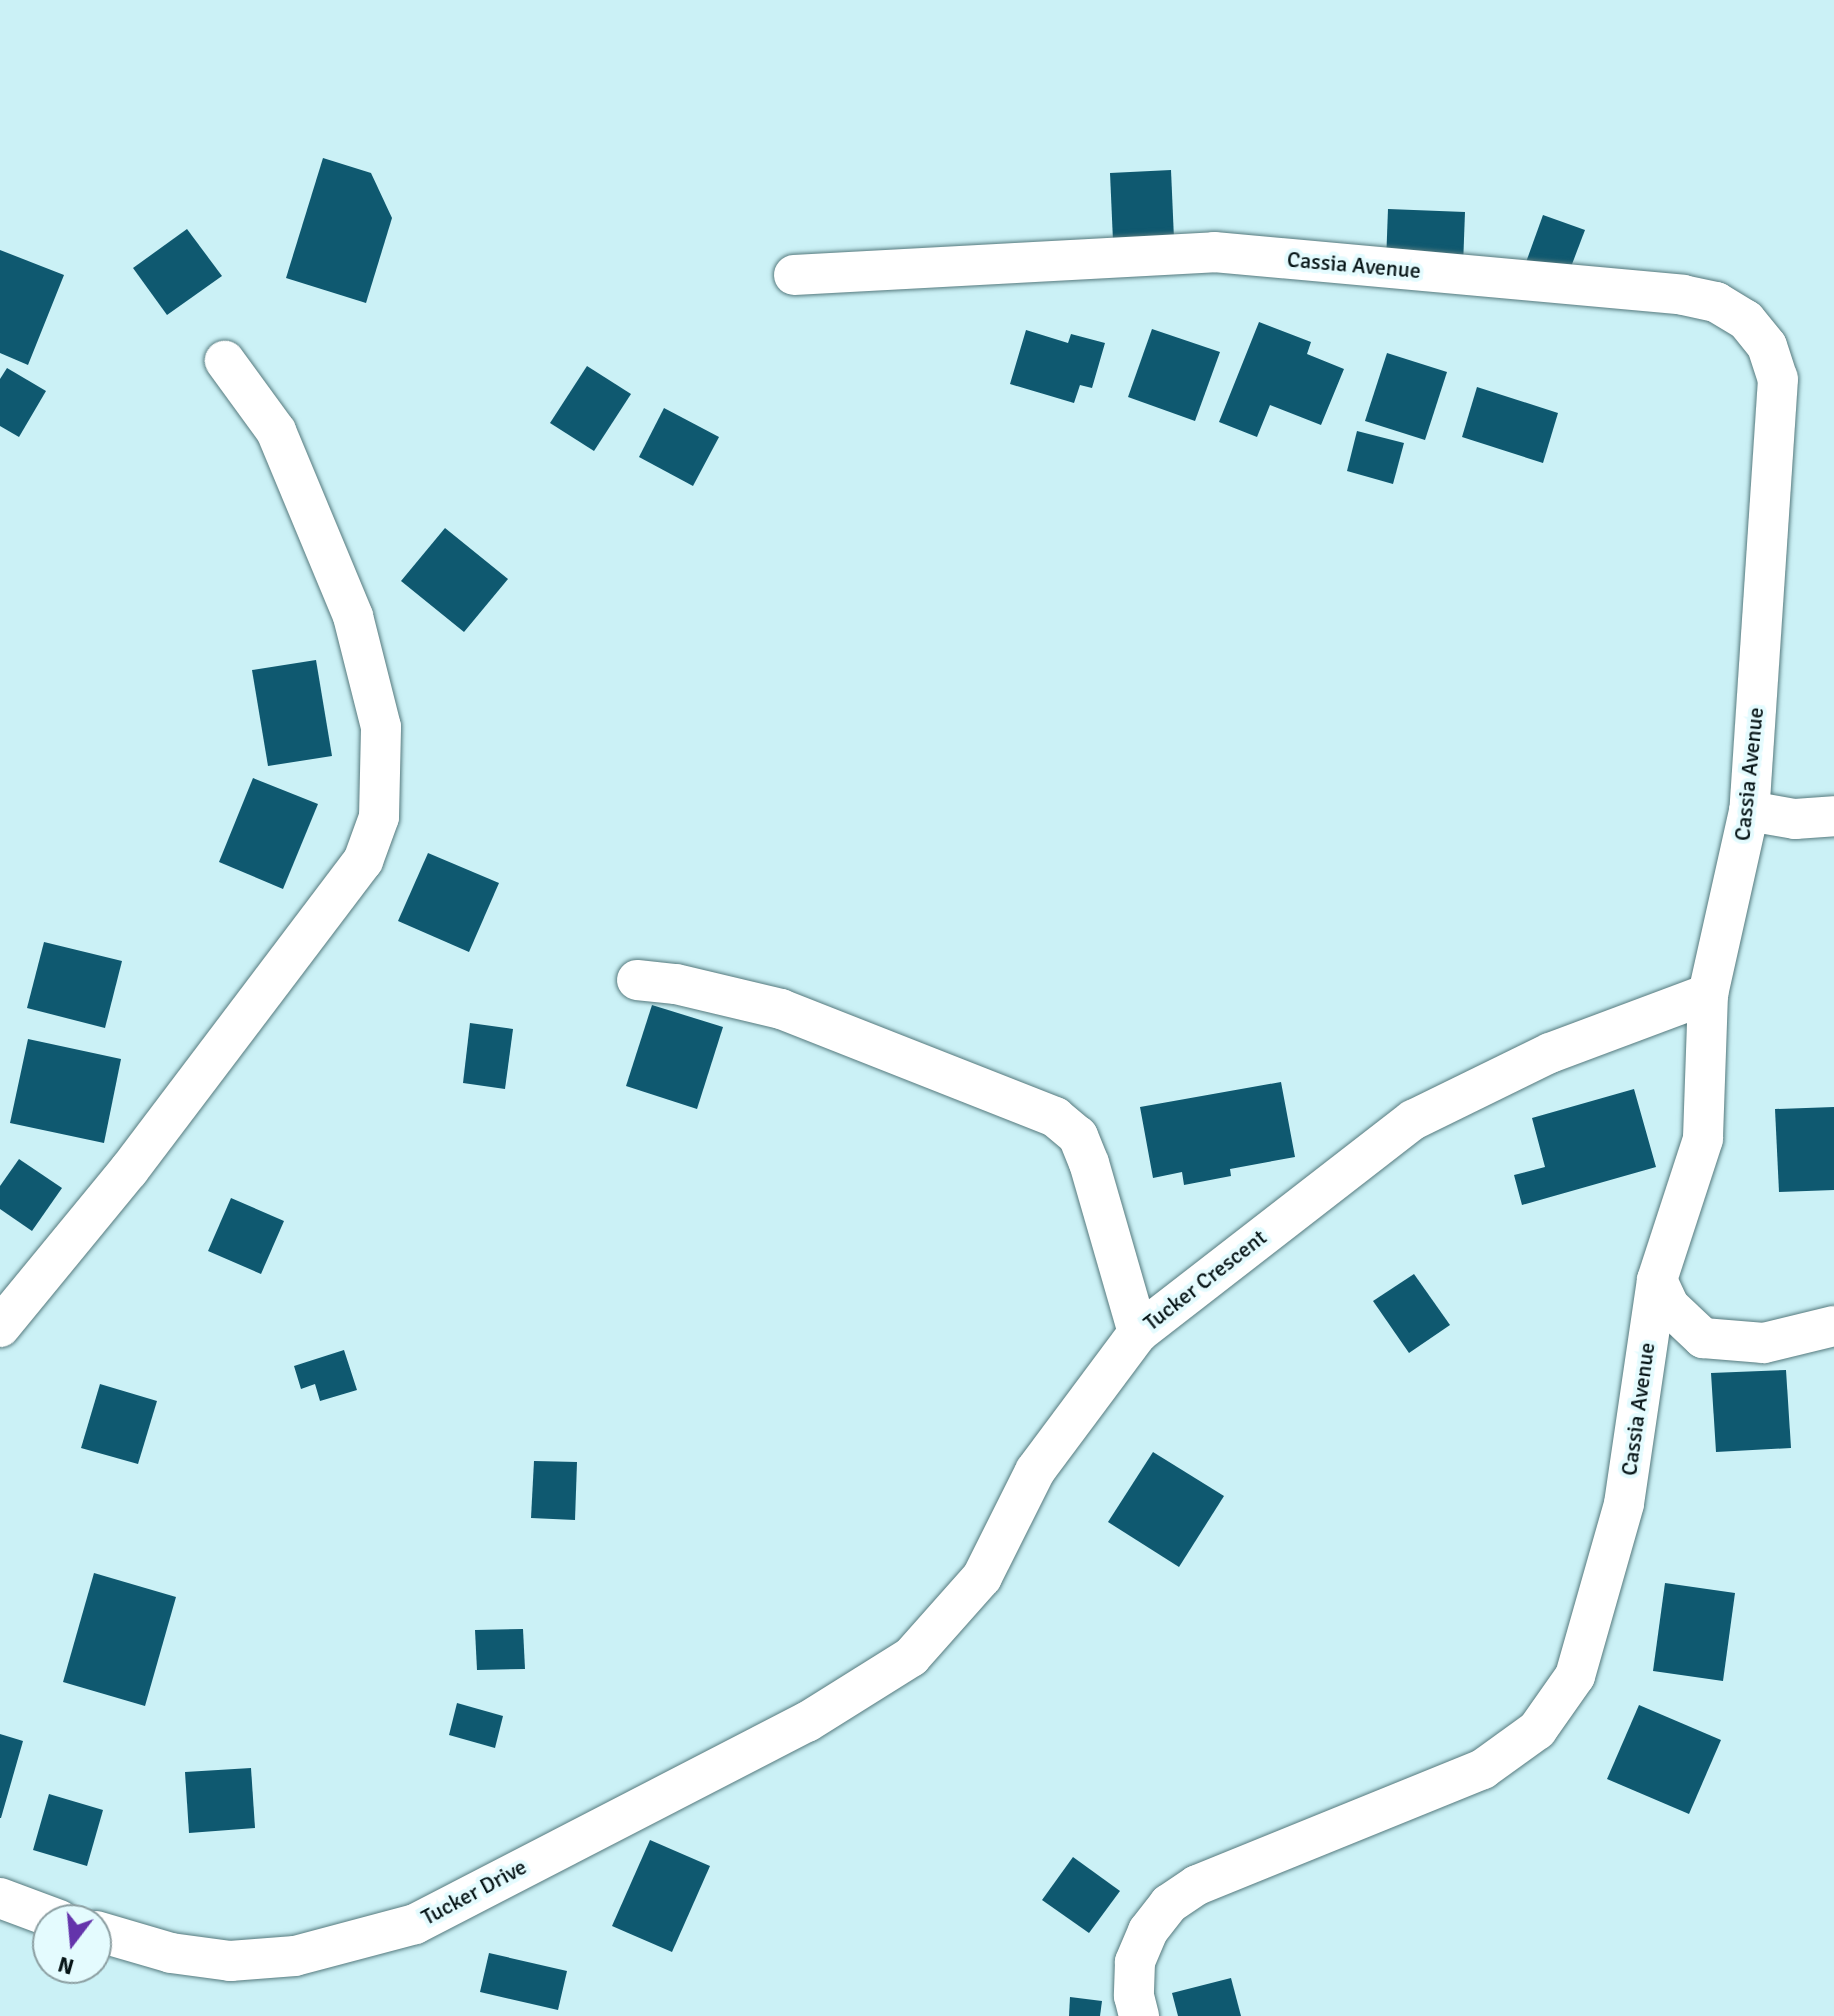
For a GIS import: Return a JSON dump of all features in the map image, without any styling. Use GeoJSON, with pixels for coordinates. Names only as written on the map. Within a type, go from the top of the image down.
{"type":"FeatureCollection","features":[{"type":"Feature","properties":{"kind":"street","name":"Cassia Avenue"},"geometry":{"type":"LineString","coordinates":[[794,275],[1214,252],[1716,302],[1746,320],[1760,337],[1778,379],[1749,811],[1708,994],[1703,1139],[1657,1280],[1624,1504],[1575,1676],[1537,1730],[1483,1769],[1197,1885],[1169,1904],[1148,1931],[1135,1962],[1134,1996],[1139,2016]]}},
{"type":"Feature","properties":{"kind":"street"},"geometry":{"type":"LineString","coordinates":[[0,1327],[129,1170],[363,861],[379,817],[381,727],[353,616],[276,431],[225,361]]}},
{"type":"Feature","properties":{"kind":"street"},"geometry":{"type":"LineString","coordinates":[[1749,811],[1795,819],[1834,816]]}},
{"type":"Feature","properties":{"kind":"street"},"geometry":{"type":"LineString","coordinates":[[637,980],[676,984],[781,1009],[1055,1117],[1078,1136],[1089,1163],[1138,1333]]}},
{"type":"Feature","properties":{"kind":"street","name":"Tucker Crescent"},"geometry":{"type":"LineString","coordinates":[[739,1754],[807,1722],[911,1657],[982,1577],[1035,1471],[1138,1333],[1413,1120],[1550,1053],[1708,994]]}},
{"type":"Feature","properties":{"kind":"street"},"geometry":{"type":"LineString","coordinates":[[1657,1280],[1669,1306],[1703,1338],[1764,1343],[1834,1326]]}},
{"type":"Feature","properties":{"kind":"street","name":"Tucker Drive"},"geometry":{"type":"LineString","coordinates":[[112,1936],[171,1953],[230,1961],[295,1956],[415,1924],[739,1754]]}},
{"type":"Feature","properties":{"kind":"street"},"geometry":{"type":"LineString","coordinates":[[0,1898],[32,1910]]}},
{"type":"Feature","properties":{"kind":"building"},"geometry":{"type":"Polygon","coordinates":[[[323,158],[371,173],[392,218],[366,303],[286,278],[323,158]]]}},
{"type":"Feature","properties":{"kind":"building"},"geometry":{"type":"Polygon","coordinates":[[[1171,170],[1174,239],[1113,241],[1110,173],[1171,170]]]}},
{"type":"Feature","properties":{"kind":"building"},"geometry":{"type":"Polygon","coordinates":[[[1388,209],[1465,212],[1463,266],[1386,263],[1388,209]]]}},
{"type":"Feature","properties":{"kind":"building"},"geometry":{"type":"Polygon","coordinates":[[[1543,215],[1585,230],[1566,280],[1525,265],[1543,215]]]}},
{"type":"Feature","properties":{"kind":"building"},"geometry":{"type":"Polygon","coordinates":[[[187,229],[222,276],[167,315],[133,268],[187,229]]]}},
{"type":"Feature","properties":{"kind":"building"},"geometry":{"type":"Polygon","coordinates":[[[0,250],[64,275],[28,365],[0,353],[0,250]]]}},
{"type":"Feature","properties":{"kind":"building"},"geometry":{"type":"Polygon","coordinates":[[[1259,322],[1311,342],[1307,354],[1344,369],[1321,425],[1270,405],[1257,437],[1219,422],[1259,322]]]}},
{"type":"Feature","properties":{"kind":"building"},"geometry":{"type":"Polygon","coordinates":[[[1152,329],[1220,352],[1195,421],[1128,397],[1152,329]]]}},
{"type":"Feature","properties":{"kind":"building"},"geometry":{"type":"Polygon","coordinates":[[[1026,330],[1068,343],[1071,334],[1105,343],[1092,388],[1080,385],[1074,403],[1010,384],[1026,330]]]}},
{"type":"Feature","properties":{"kind":"building"},"geometry":{"type":"Polygon","coordinates":[[[1387,353],[1447,372],[1425,440],[1365,421],[1387,353]]]}},
{"type":"Feature","properties":{"kind":"building"},"geometry":{"type":"Polygon","coordinates":[[[587,366],[631,394],[594,451],[550,423],[587,366]]]}},
{"type":"Feature","properties":{"kind":"building"},"geometry":{"type":"Polygon","coordinates":[[[7,368],[46,391],[19,437],[0,426],[0,379],[7,368]]]}},
{"type":"Feature","properties":{"kind":"building"},"geometry":{"type":"Polygon","coordinates":[[[1477,387],[1558,413],[1543,463],[1462,437],[1477,387]]]}},
{"type":"Feature","properties":{"kind":"building"},"geometry":{"type":"Polygon","coordinates":[[[664,408],[719,437],[693,486],[639,457],[664,408]]]}},
{"type":"Feature","properties":{"kind":"building"},"geometry":{"type":"Polygon","coordinates":[[[1357,431],[1404,443],[1393,484],[1347,471],[1357,431]]]}},
{"type":"Feature","properties":{"kind":"building"},"geometry":{"type":"Polygon","coordinates":[[[445,528],[508,579],[464,632],[401,581],[445,528]]]}},
{"type":"Feature","properties":{"kind":"building"},"geometry":{"type":"Polygon","coordinates":[[[316,660],[332,756],[268,766],[252,670],[316,660]]]}},
{"type":"Feature","properties":{"kind":"building"},"geometry":{"type":"Polygon","coordinates":[[[253,778],[318,804],[283,889],[219,862],[253,778]]]}},
{"type":"Feature","properties":{"kind":"building"},"geometry":{"type":"Polygon","coordinates":[[[428,853],[499,883],[469,952],[398,921],[428,853]]]}},
{"type":"Feature","properties":{"kind":"building"},"geometry":{"type":"Polygon","coordinates":[[[44,942],[122,961],[105,1028],[27,1008],[44,942]]]}},
{"type":"Feature","properties":{"kind":"building"},"geometry":{"type":"Polygon","coordinates":[[[652,1005],[723,1027],[697,1109],[626,1086],[652,1005]]]}},
{"type":"Feature","properties":{"kind":"building"},"geometry":{"type":"Polygon","coordinates":[[[470,1023],[513,1029],[505,1089],[463,1083],[470,1023]]]}},
{"type":"Feature","properties":{"kind":"building"},"geometry":{"type":"Polygon","coordinates":[[[28,1039],[121,1059],[104,1143],[10,1123],[28,1039]]]}},
{"type":"Feature","properties":{"kind":"building"},"geometry":{"type":"Polygon","coordinates":[[[1281,1082],[1295,1157],[1230,1169],[1231,1176],[1184,1185],[1182,1172],[1153,1178],[1140,1107],[1281,1082]]]}},
{"type":"Feature","properties":{"kind":"building"},"geometry":{"type":"Polygon","coordinates":[[[1634,1089],[1656,1167],[1522,1205],[1514,1175],[1545,1167],[1532,1118],[1634,1089]]]}},
{"type":"Feature","properties":{"kind":"building"},"geometry":{"type":"Polygon","coordinates":[[[1834,1107],[1834,1190],[1779,1192],[1775,1109],[1834,1107]]]}},
{"type":"Feature","properties":{"kind":"building"},"geometry":{"type":"Polygon","coordinates":[[[19,1159],[62,1188],[32,1231],[0,1209],[0,1186],[19,1159]]]}},
{"type":"Feature","properties":{"kind":"building"},"geometry":{"type":"Polygon","coordinates":[[[231,1198],[284,1221],[261,1274],[208,1251],[231,1198]]]}},
{"type":"Feature","properties":{"kind":"building"},"geometry":{"type":"Polygon","coordinates":[[[1414,1274],[1450,1325],[1409,1353],[1373,1301],[1414,1274]]]}},
{"type":"Feature","properties":{"kind":"building"},"geometry":{"type":"Polygon","coordinates":[[[344,1350],[357,1390],[320,1401],[315,1384],[301,1389],[294,1366],[344,1350]]]}},
{"type":"Feature","properties":{"kind":"building"},"geometry":{"type":"Polygon","coordinates":[[[1786,1370],[1791,1448],[1716,1452],[1711,1373],[1786,1370]]]}},
{"type":"Feature","properties":{"kind":"building"},"geometry":{"type":"Polygon","coordinates":[[[100,1384],[157,1401],[138,1464],[81,1448],[100,1384]]]}},
{"type":"Feature","properties":{"kind":"building"},"geometry":{"type":"Polygon","coordinates":[[[1153,1452],[1224,1496],[1179,1567],[1108,1522],[1153,1452]]]}},
{"type":"Feature","properties":{"kind":"building"},"geometry":{"type":"Polygon","coordinates":[[[534,1461],[577,1462],[575,1520],[531,1518],[534,1461]]]}},
{"type":"Feature","properties":{"kind":"building"},"geometry":{"type":"Polygon","coordinates":[[[94,1573],[176,1597],[145,1706],[63,1682],[94,1573]]]}},
{"type":"Feature","properties":{"kind":"building"},"geometry":{"type":"Polygon","coordinates":[[[1665,1583],[1735,1593],[1723,1681],[1653,1671],[1665,1583]]]}},
{"type":"Feature","properties":{"kind":"building"},"geometry":{"type":"Polygon","coordinates":[[[523,1629],[525,1669],[477,1670],[475,1630],[523,1629]]]}},
{"type":"Feature","properties":{"kind":"building"},"geometry":{"type":"Polygon","coordinates":[[[457,1703],[503,1716],[495,1748],[449,1735],[457,1703]]]}},
{"type":"Feature","properties":{"kind":"building"},"geometry":{"type":"Polygon","coordinates":[[[1639,1705],[1721,1740],[1689,1814],[1607,1779],[1639,1705]]]}},
{"type":"Feature","properties":{"kind":"building"},"geometry":{"type":"Polygon","coordinates":[[[0,1734],[23,1741],[1,1818],[0,1818],[0,1734]]]}},
{"type":"Feature","properties":{"kind":"building"},"geometry":{"type":"Polygon","coordinates":[[[251,1768],[255,1828],[189,1833],[185,1772],[251,1768]]]}},
{"type":"Feature","properties":{"kind":"building"},"geometry":{"type":"Polygon","coordinates":[[[49,1794],[103,1810],[87,1866],[33,1850],[49,1794]]]}},
{"type":"Feature","properties":{"kind":"building"},"geometry":{"type":"Polygon","coordinates":[[[650,1840],[710,1866],[672,1952],[612,1926],[650,1840]]]}},
{"type":"Feature","properties":{"kind":"building"},"geometry":{"type":"Polygon","coordinates":[[[1073,1857],[1120,1891],[1089,1933],[1042,1900],[1073,1857]]]}},
{"type":"Feature","properties":{"kind":"building"},"geometry":{"type":"Polygon","coordinates":[[[489,1953],[567,1971],[558,2010],[480,1992],[489,1953]]]}},
{"type":"Feature","properties":{"kind":"building"},"geometry":{"type":"Polygon","coordinates":[[[1231,1978],[1241,2016],[1178,2016],[1172,1993],[1231,1978]]]}},
{"type":"Feature","properties":{"kind":"building"},"geometry":{"type":"Polygon","coordinates":[[[1070,1997],[1102,2001],[1100,2016],[1069,2016],[1070,1997]]]}}]}
